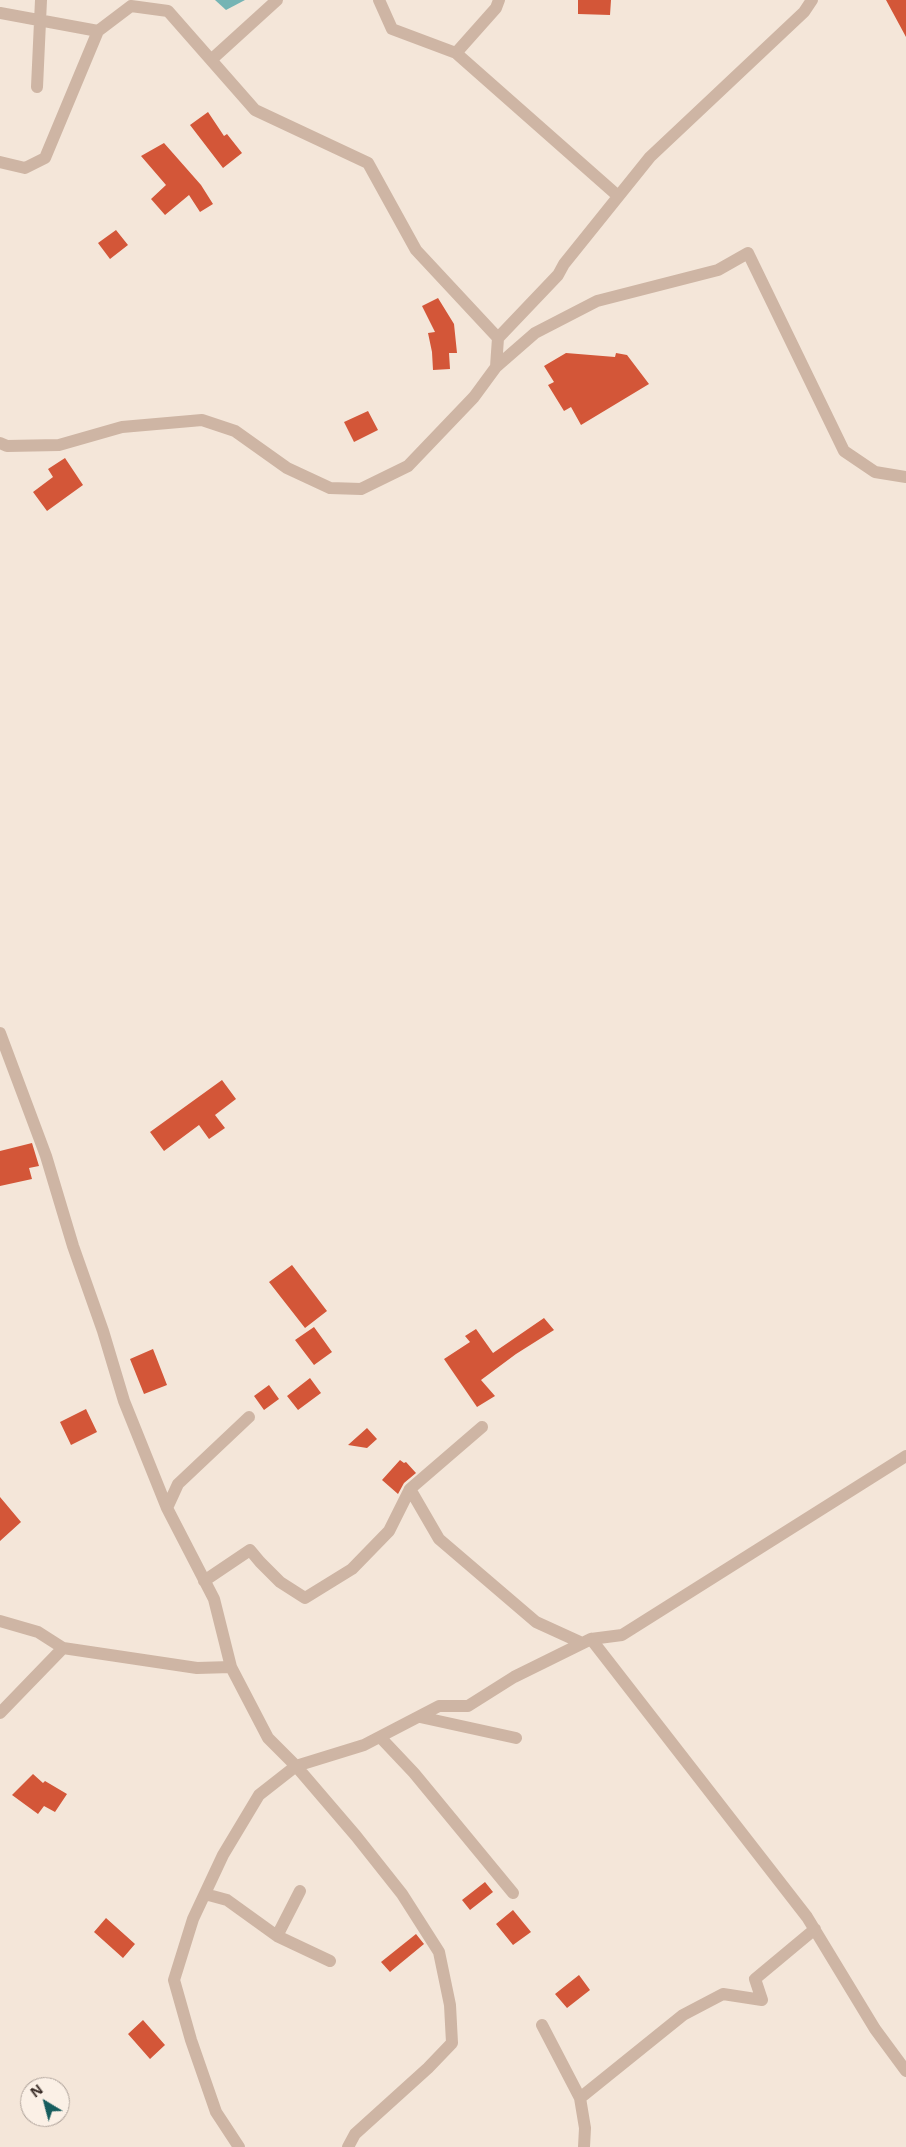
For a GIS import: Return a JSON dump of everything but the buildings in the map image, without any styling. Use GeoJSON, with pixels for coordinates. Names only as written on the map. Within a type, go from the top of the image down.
{"type":"FeatureCollection","features":[{"type":"Feature","properties":{"kind":"street"},"geometry":{"type":"LineString","coordinates":[[36,87],[41,0]]}},
{"type":"Feature","properties":{"kind":"street"},"geometry":{"type":"LineString","coordinates":[[211,60],[277,0]]}},
{"type":"Feature","properties":{"kind":"street"},"geometry":{"type":"LineString","coordinates":[[379,0],[392,29],[456,53],[618,196]]}},
{"type":"Feature","properties":{"kind":"street"},"geometry":{"type":"LineString","coordinates":[[456,53],[496,8],[499,0]]}},
{"type":"Feature","properties":{"kind":"street"},"geometry":{"type":"LineString","coordinates":[[496,367],[498,338],[558,275],[564,264],[650,157],[804,12],[812,0]]}},
{"type":"Feature","properties":{"kind":"street"},"geometry":{"type":"LineString","coordinates":[[0,162],[25,168],[45,158],[98,31],[131,6],[168,11],[255,110],[368,163],[416,250],[498,338]]}},
{"type":"Feature","properties":{"kind":"street"},"geometry":{"type":"LineString","coordinates":[[0,12],[98,31]]}},
{"type":"Feature","properties":{"kind":"street"},"geometry":{"type":"LineString","coordinates":[[0,444],[7,446],[59,445],[122,427],[202,420],[235,430],[287,468],[330,488],[361,489],[408,466],[474,397],[496,367],[535,333],[597,301],[718,270],[748,253],[844,451],[875,472],[906,477]]}},
{"type":"Feature","properties":{"kind":"street"},"geometry":{"type":"LineString","coordinates":[[0,1033],[46,1156],[73,1246],[103,1331],[124,1401],[167,1508],[214,1599],[231,1667],[268,1738],[296,1766],[356,1836],[402,1894],[439,1952],[450,2005],[452,2042],[428,2068],[355,2134],[348,2147]]}},
{"type":"Feature","properties":{"kind":"street"},"geometry":{"type":"LineString","coordinates":[[167,1508],[178,1484],[249,1417]]}},
{"type":"Feature","properties":{"kind":"street"},"geometry":{"type":"LineString","coordinates":[[204,1580],[250,1550],[280,1582],[305,1598],[352,1569],[389,1532],[410,1489],[482,1427]]}},
{"type":"Feature","properties":{"kind":"street"},"geometry":{"type":"LineString","coordinates":[[239,2147],[216,2112],[191,2040],[174,1980],[193,1919],[223,1855],[260,1796],[296,1766],[364,1745],[440,1706],[468,1706],[514,1678],[587,1641],[622,1635],[906,1456]]}},
{"type":"Feature","properties":{"kind":"street"},"geometry":{"type":"LineString","coordinates":[[410,1489],[439,1539],[536,1622],[587,1641],[807,1917],[875,2030],[906,2070]]}},
{"type":"Feature","properties":{"kind":"street"},"geometry":{"type":"LineString","coordinates":[[0,1621],[38,1632],[63,1648],[197,1668],[231,1667]]}},
{"type":"Feature","properties":{"kind":"street"},"geometry":{"type":"LineString","coordinates":[[0,1713],[63,1648]]}},
{"type":"Feature","properties":{"kind":"street"},"geometry":{"type":"LineString","coordinates":[[420,1717],[516,1738]]}},
{"type":"Feature","properties":{"kind":"street"},"geometry":{"type":"LineString","coordinates":[[380,1737],[414,1772],[513,1894]]}},
{"type":"Feature","properties":{"kind":"street"},"geometry":{"type":"LineString","coordinates":[[277,1936],[300,1891]]}},
{"type":"Feature","properties":{"kind":"street"},"geometry":{"type":"LineString","coordinates":[[205,1894],[227,1900],[277,1936],[330,1961]]}},
{"type":"Feature","properties":{"kind":"street"},"geometry":{"type":"LineString","coordinates":[[580,2098],[683,2015],[723,1994],[762,2000],[755,1979],[814,1929]]}},
{"type":"Feature","properties":{"kind":"street"},"geometry":{"type":"LineString","coordinates":[[542,2025],[580,2098],[585,2128],[584,2147]]}},
{"type":"Feature","properties":{"kind":"water"},"geometry":{"type":"Polygon","coordinates":[[[215,0],[245,0],[226,10],[215,0]]]}}]}
